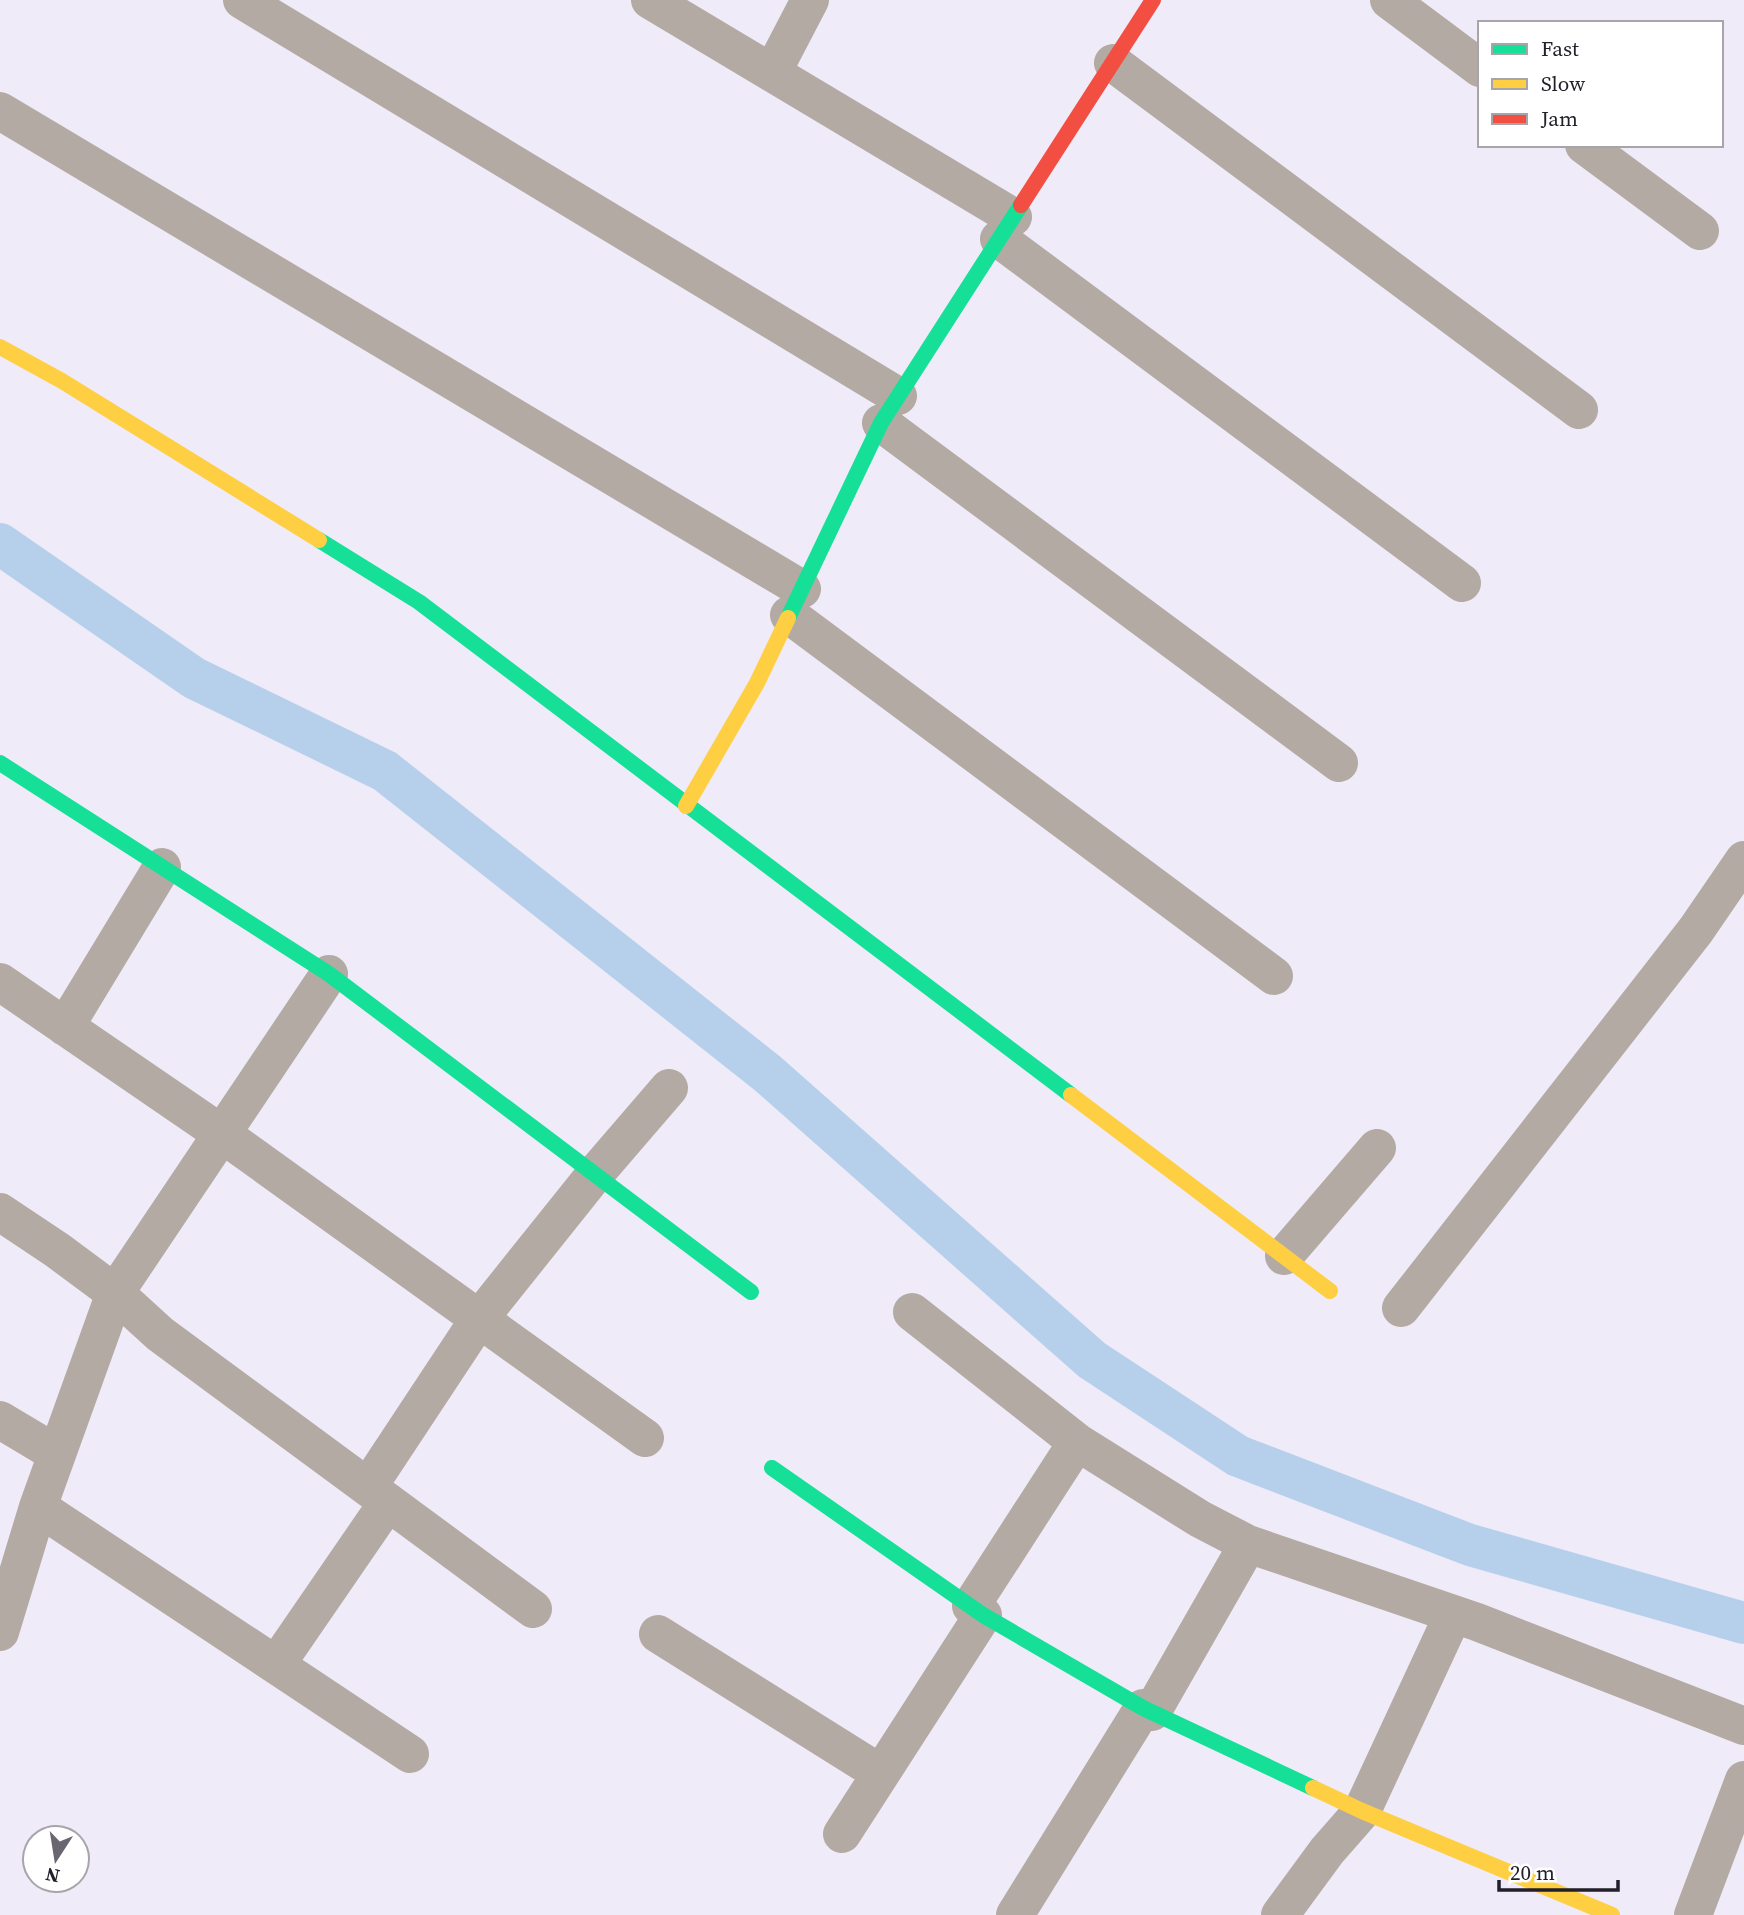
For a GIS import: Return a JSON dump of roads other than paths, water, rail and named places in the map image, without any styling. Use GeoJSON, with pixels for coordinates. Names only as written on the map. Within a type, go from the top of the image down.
{"type":"FeatureCollection","features":[{"type":"Feature","properties":{"kind":"street"},"geometry":{"type":"LineString","coordinates":[[242,0],[890,409],[1339,763]]}},
{"type":"Feature","properties":{"kind":"street"},"geometry":{"type":"LineString","coordinates":[[650,0],[772,73],[1006,228],[1462,583]]}},
{"type":"Feature","properties":{"kind":"street"},"geometry":{"type":"LineString","coordinates":[[772,73],[810,0]]}},
{"type":"Feature","properties":{"kind":"street"},"geometry":{"type":"LineString","coordinates":[[686,806],[757,683],[890,409],[1153,0]]}},
{"type":"Feature","properties":{"kind":"street"},"geometry":{"type":"LineString","coordinates":[[1389,0],[1478,67]]}},
{"type":"Feature","properties":{"kind":"street"},"geometry":{"type":"LineString","coordinates":[[1113,63],[1579,410]]}},
{"type":"Feature","properties":{"kind":"street"},"geometry":{"type":"LineString","coordinates":[[0,111],[795,602],[1274,976]]}},
{"type":"Feature","properties":{"kind":"street"},"geometry":{"type":"LineString","coordinates":[[1587,147],[1700,231]]}},
{"type":"Feature","properties":{"kind":"street"},"geometry":{"type":"LineString","coordinates":[[0,347],[62,381],[419,603],[1330,1291]]}},
{"type":"Feature","properties":{"kind":"street"},"geometry":{"type":"LineString","coordinates":[[0,763],[329,974],[751,1292]]}},
{"type":"Feature","properties":{"kind":"street"},"geometry":{"type":"LineString","coordinates":[[1401,1308],[1696,929],[1744,860]]}},
{"type":"Feature","properties":{"kind":"street"},"geometry":{"type":"LineString","coordinates":[[65,1027],[162,867]]}},
{"type":"Feature","properties":{"kind":"street"},"geometry":{"type":"LineString","coordinates":[[0,1632],[38,1507],[115,1293],[329,974]]}},
{"type":"Feature","properties":{"kind":"street"},"geometry":{"type":"LineString","coordinates":[[0,982],[222,1134],[645,1438]]}},
{"type":"Feature","properties":{"kind":"street"},"geometry":{"type":"LineString","coordinates":[[276,1665],[479,1319],[595,1174],[669,1088]]}},
{"type":"Feature","properties":{"kind":"street"},"geometry":{"type":"LineString","coordinates":[[1284,1256],[1377,1148]]}},
{"type":"Feature","properties":{"kind":"street"},"geometry":{"type":"LineString","coordinates":[[0,1212],[115,1293],[160,1334],[533,1609]]}},
{"type":"Feature","properties":{"kind":"street"},"geometry":{"type":"LineString","coordinates":[[912,1312],[1077,1442],[1200,1519],[1248,1544],[1562,1654],[1744,1726]]}},
{"type":"Feature","properties":{"kind":"street"},"geometry":{"type":"LineString","coordinates":[[0,1420],[57,1454]]}},
{"type":"Feature","properties":{"kind":"street"},"geometry":{"type":"LineString","coordinates":[[842,1834],[1077,1442]]}},
{"type":"Feature","properties":{"kind":"street"},"geometry":{"type":"LineString","coordinates":[[772,1468],[976,1611],[1147,1710],[1362,1811],[1612,1915]]}},
{"type":"Feature","properties":{"kind":"street"},"geometry":{"type":"LineString","coordinates":[[38,1507],[410,1755]]}},
{"type":"Feature","properties":{"kind":"street"},"geometry":{"type":"LineString","coordinates":[[1015,1915],[1147,1710],[1248,1544]]}},
{"type":"Feature","properties":{"kind":"street"},"geometry":{"type":"LineString","coordinates":[[1280,1915],[1327,1851],[1362,1811],[1453,1615]]}},
{"type":"Feature","properties":{"kind":"street"},"geometry":{"type":"LineString","coordinates":[[658,1634],[880,1773]]}},
{"type":"Feature","properties":{"kind":"street"},"geometry":{"type":"LineString","coordinates":[[1693,1915],[1744,1780]]}},
{"type":"Feature","properties":{"kind":"waterway"},"geometry":{"type":"LineString","coordinates":[[0,544],[194,678],[385,771],[767,1073],[1092,1360],[1238,1456],[1470,1545],[1744,1623]]}}]}
